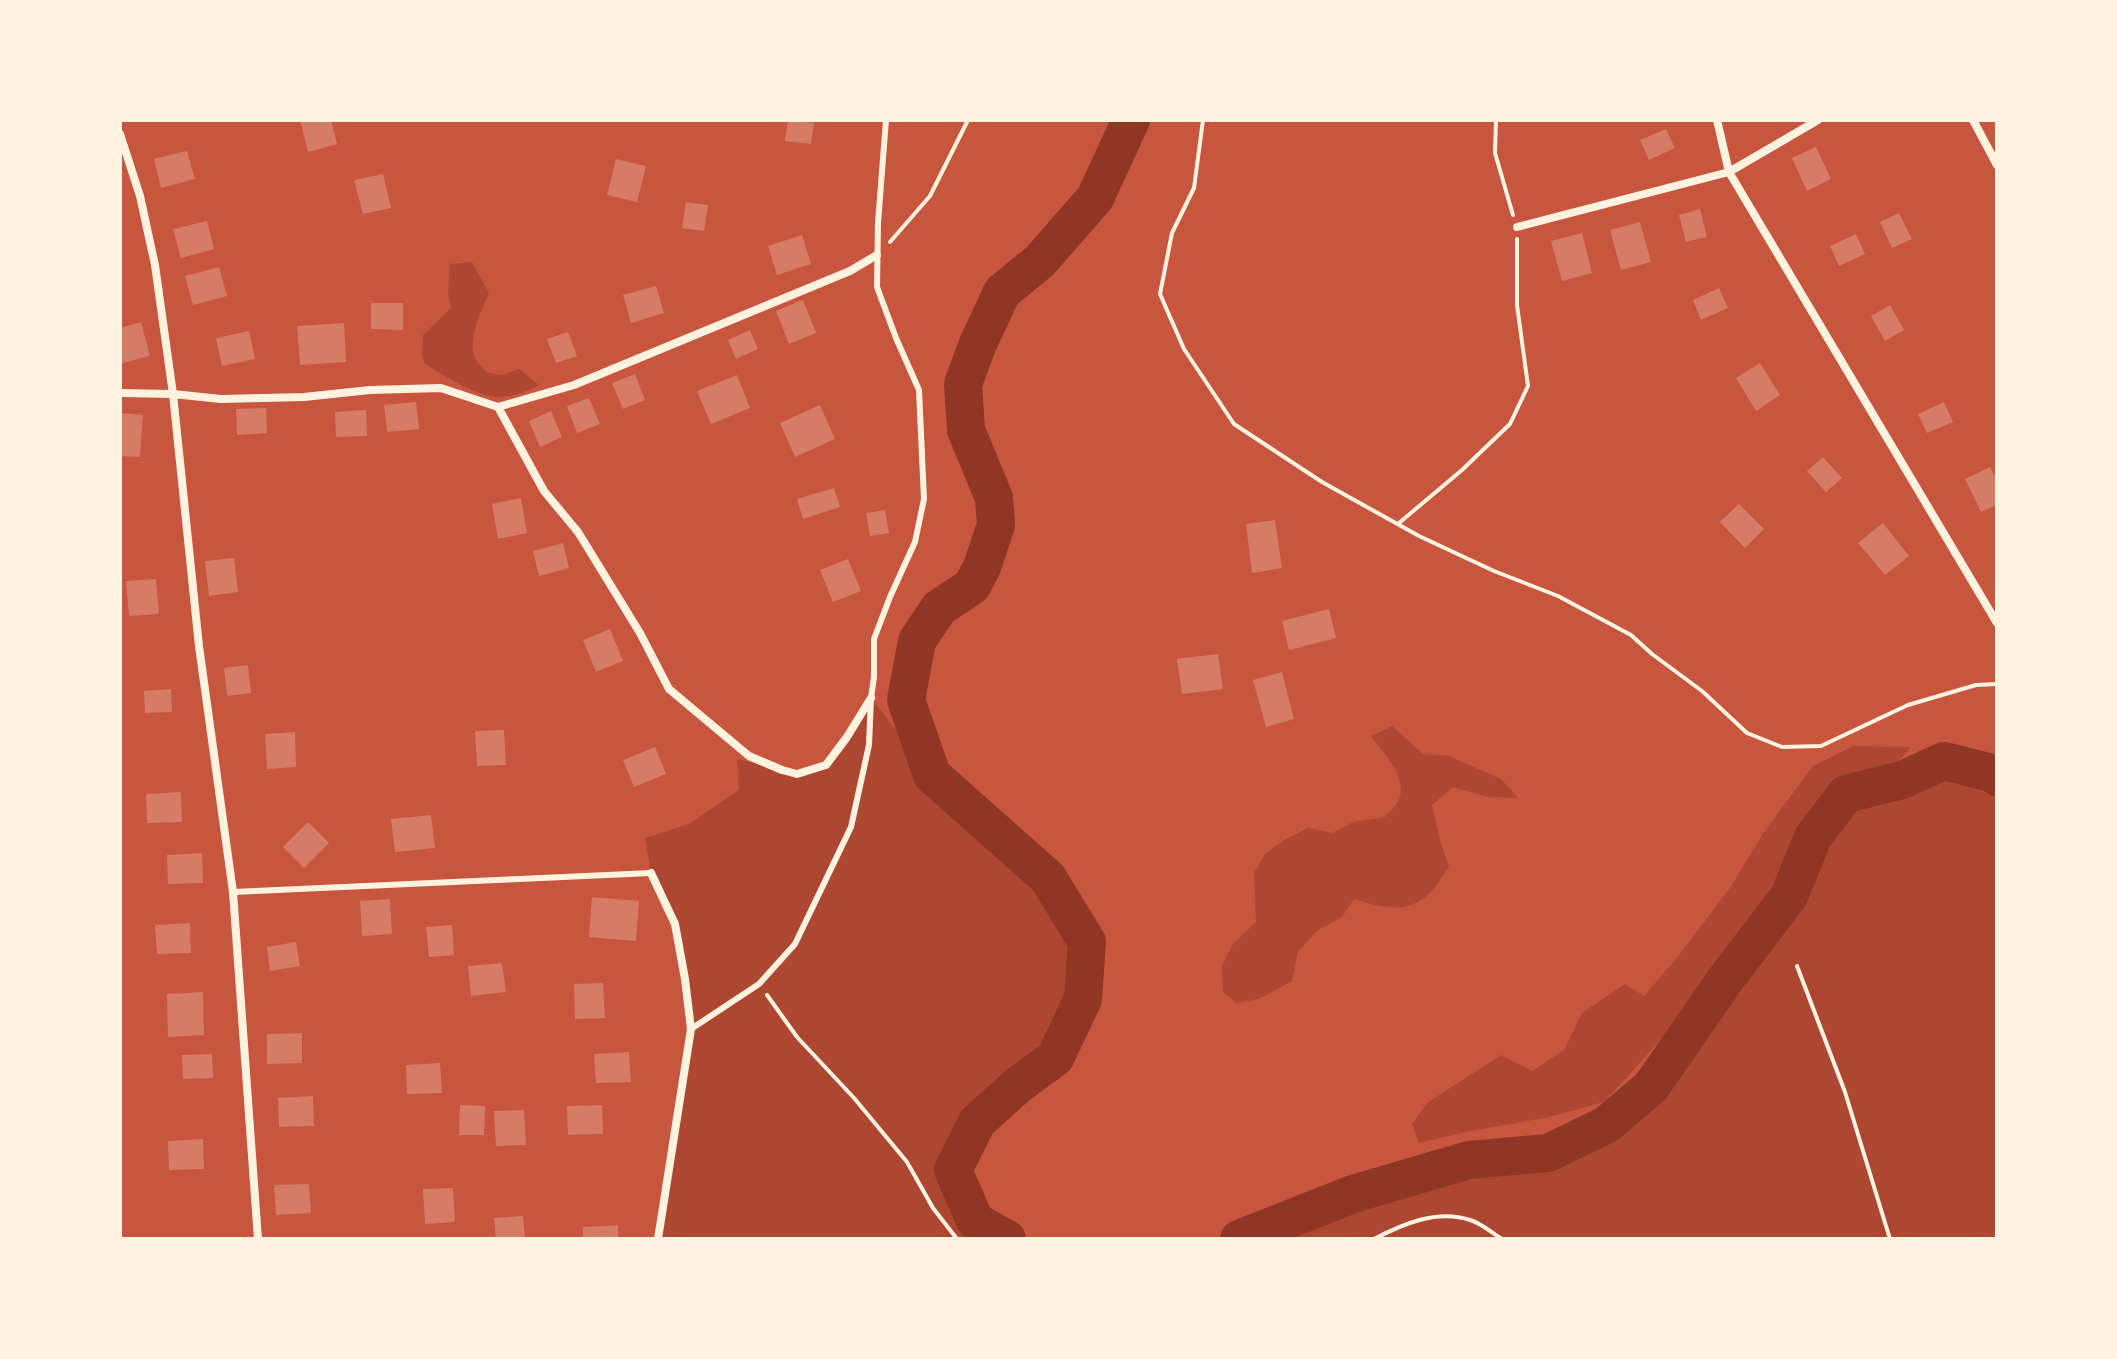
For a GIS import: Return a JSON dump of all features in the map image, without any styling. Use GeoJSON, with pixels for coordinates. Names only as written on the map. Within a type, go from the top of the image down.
{"type":"FeatureCollection","features":[{"type":"Feature","properties":{"kind":"street"},"geometry":{"type":"LineString","coordinates":[[1717,120],[1729,172],[1997,623]]}},
{"type":"Feature","properties":{"kind":"street"},"geometry":{"type":"LineString","coordinates":[[1517,227],[1729,172],[1818,120]]}},
{"type":"Feature","properties":{"kind":"street"},"geometry":{"type":"LineString","coordinates":[[1973,120],[1997,165]]}},
{"type":"Feature","properties":{"kind":"street"},"geometry":{"type":"LineString","coordinates":[[120,134],[140,196],[155,265],[173,394],[199,646],[233,892],[258,1239]]}},
{"type":"Feature","properties":{"kind":"street"},"geometry":{"type":"LineString","coordinates":[[120,393],[221,399],[441,388],[498,407],[574,385],[850,271],[877,255]]}},
{"type":"Feature","properties":{"kind":"street"},"geometry":{"type":"LineString","coordinates":[[498,407],[544,491],[578,532],[669,689],[749,756],[797,774],[826,765],[871,698]]}},
{"type":"Feature","properties":{"kind":"street"},"geometry":{"type":"LineString","coordinates":[[651,873],[675,924],[691,1029],[658,1239]]}},
{"type":"Feature","properties":{"kind":"lane"},"geometry":{"type":"LineString","coordinates":[[691,1029],[759,984],[795,944],[851,827],[869,745],[874,639],[915,542],[924,499],[919,390],[877,287],[886,120]]}},
{"type":"Feature","properties":{"kind":"lane"},"geometry":{"type":"LineString","coordinates":[[233,892],[651,873]]}},
{"type":"Feature","properties":{"kind":"path"},"geometry":{"type":"LineString","coordinates":[[877,255],[930,196],[968,120]]}},
{"type":"Feature","properties":{"kind":"path"},"geometry":{"type":"LineString","coordinates":[[1203,120],[1194,188],[1172,233],[1160,294],[1184,349],[1234,424],[1322,482],[1419,536],[1494,571],[1558,596],[1631,635],[1702,691],[1747,733],[1782,747],[1821,746],[1908,705],[1976,685],[1997,684]]}},
{"type":"Feature","properties":{"kind":"path"},"geometry":{"type":"LineString","coordinates":[[1399,523],[1510,424],[1528,386],[1517,305],[1517,227],[1495,153],[1496,120]]}},
{"type":"Feature","properties":{"kind":"path"},"geometry":{"type":"LineString","coordinates":[[1797,966],[1845,1092],[1890,1239]]}},
{"type":"Feature","properties":{"kind":"path"},"geometry":{"type":"LineString","coordinates":[[759,984],[797,1037],[854,1098],[907,1162],[933,1208],[957,1239]]}},
{"type":"Feature","properties":{"kind":"path"},"geometry":{"type":"LineString","coordinates":[[1374,1239],[1401,1225],[1436,1216],[1470,1220],[1502,1239]]}},
{"type":"Feature","properties":{"kind":"shaded area"},"geometry":{"type":"Polygon","coordinates":[[[472,262],[489,293],[474,334],[475,358],[488,373],[502,375],[519,369],[539,385],[534,388],[508,396],[489,396],[425,364],[423,335],[451,308],[448,292],[450,264],[472,262]]]}},
{"type":"Feature","properties":{"kind":"shaded area"},"geometry":{"type":"Polygon","coordinates":[[[871,698],[932,775],[1048,878],[1087,942],[1083,999],[1055,1058],[1018,1085],[968,1140],[953,1170],[975,1221],[1007,1239],[658,1239],[691,1029],[675,924],[651,873],[645,838],[689,824],[739,790],[737,759],[797,774],[826,765],[871,698]]]}},
{"type":"Feature","properties":{"kind":"shaded area"},"geometry":{"type":"Polygon","coordinates":[[[1392,726],[1423,754],[1449,756],[1501,779],[1518,798],[1488,797],[1453,787],[1432,805],[1449,867],[1428,895],[1416,903],[1398,907],[1354,899],[1342,917],[1318,930],[1298,951],[1292,981],[1259,999],[1236,1003],[1223,992],[1222,966],[1233,944],[1256,922],[1254,873],[1265,854],[1308,828],[1332,833],[1353,822],[1385,817],[1398,802],[1401,784],[1394,766],[1371,736],[1392,726]]]}},
{"type":"Feature","properties":{"kind":"shaded area"},"geometry":{"type":"Polygon","coordinates":[[[1853,746],[1911,747],[1891,769],[1833,787],[1799,833],[1772,886],[1721,962],[1666,1034],[1604,1102],[1549,1117],[1419,1143],[1412,1124],[1427,1103],[1501,1055],[1532,1071],[1564,1050],[1582,1013],[1625,984],[1644,996],[1730,888],[1764,832],[1813,766],[1853,746]]]}},
{"type":"Feature","properties":{"kind":"shaded area"},"geometry":{"type":"Polygon","coordinates":[[[1944,761],[1997,777],[1997,1239],[1239,1239],[1353,1194],[1469,1160],[1548,1153],[1606,1125],[1651,1087],[1725,980],[1789,896],[1813,837],[1846,794],[1902,780],[1944,761]]]}},
{"type":"Feature","properties":{"kind":"building"},"geometry":{"type":"Polygon","coordinates":[[[300,120],[331,120],[337,144],[308,152],[300,120]]]}},
{"type":"Feature","properties":{"kind":"building"},"geometry":{"type":"Polygon","coordinates":[[[788,120],[814,123],[811,144],[785,141],[788,120]]]}},
{"type":"Feature","properties":{"kind":"building"},"geometry":{"type":"Polygon","coordinates":[[[1666,129],[1675,148],[1649,160],[1640,140],[1666,129]]]}},
{"type":"Feature","properties":{"kind":"building"},"geometry":{"type":"Polygon","coordinates":[[[1816,147],[1831,179],[1807,191],[1792,158],[1816,147]]]}},
{"type":"Feature","properties":{"kind":"building"},"geometry":{"type":"Polygon","coordinates":[[[187,151],[195,179],[161,188],[154,159],[187,151]]]}},
{"type":"Feature","properties":{"kind":"building"},"geometry":{"type":"Polygon","coordinates":[[[616,159],[646,166],[637,202],[607,195],[616,159]]]}},
{"type":"Feature","properties":{"kind":"building"},"geometry":{"type":"Polygon","coordinates":[[[383,174],[391,208],[363,214],[354,180],[383,174]]]}},
{"type":"Feature","properties":{"kind":"building"},"geometry":{"type":"Polygon","coordinates":[[[686,202],[708,205],[704,231],[682,228],[686,202]]]}},
{"type":"Feature","properties":{"kind":"building"},"geometry":{"type":"Polygon","coordinates":[[[1700,209],[1707,237],[1686,242],[1679,215],[1700,209]]]}},
{"type":"Feature","properties":{"kind":"building"},"geometry":{"type":"Polygon","coordinates":[[[1899,213],[1912,239],[1892,248],[1880,222],[1899,213]]]}},
{"type":"Feature","properties":{"kind":"building"},"geometry":{"type":"Polygon","coordinates":[[[207,221],[214,249],[181,258],[173,229],[207,221]]]}},
{"type":"Feature","properties":{"kind":"building"},"geometry":{"type":"Polygon","coordinates":[[[1640,222],[1651,262],[1621,270],[1610,230],[1640,222]]]}},
{"type":"Feature","properties":{"kind":"building"},"geometry":{"type":"Polygon","coordinates":[[[1582,233],[1592,273],[1562,281],[1551,241],[1582,233]]]}},
{"type":"Feature","properties":{"kind":"building"},"geometry":{"type":"Polygon","coordinates":[[[1856,234],[1865,254],[1839,266],[1830,246],[1856,234]]]}},
{"type":"Feature","properties":{"kind":"building"},"geometry":{"type":"Polygon","coordinates":[[[802,235],[811,264],[777,275],[768,246],[802,235]]]}},
{"type":"Feature","properties":{"kind":"building"},"geometry":{"type":"Polygon","coordinates":[[[219,267],[227,296],[193,305],[185,276],[219,267]]]}},
{"type":"Feature","properties":{"kind":"building"},"geometry":{"type":"Polygon","coordinates":[[[656,286],[664,313],[631,323],[623,295],[656,286]]]}},
{"type":"Feature","properties":{"kind":"building"},"geometry":{"type":"Polygon","coordinates":[[[1719,288],[1728,308],[1701,320],[1693,300],[1719,288]]]}},
{"type":"Feature","properties":{"kind":"building"},"geometry":{"type":"Polygon","coordinates":[[[803,300],[816,333],[789,344],[776,311],[803,300]]]}},
{"type":"Feature","properties":{"kind":"building"},"geometry":{"type":"Polygon","coordinates":[[[371,303],[403,303],[403,330],[371,329],[371,303]]]}},
{"type":"Feature","properties":{"kind":"building"},"geometry":{"type":"Polygon","coordinates":[[[1890,305],[1904,330],[1885,341],[1871,316],[1890,305]]]}},
{"type":"Feature","properties":{"kind":"building"},"geometry":{"type":"Polygon","coordinates":[[[141,322],[150,356],[120,364],[120,328],[141,322]]]}},
{"type":"Feature","properties":{"kind":"building"},"geometry":{"type":"Polygon","coordinates":[[[344,323],[346,362],[300,365],[297,326],[344,323]]]}},
{"type":"Feature","properties":{"kind":"building"},"geometry":{"type":"Polygon","coordinates":[[[750,330],[758,349],[736,359],[728,340],[750,330]]]}},
{"type":"Feature","properties":{"kind":"building"},"geometry":{"type":"Polygon","coordinates":[[[249,331],[255,359],[222,366],[216,338],[249,331]]]}},
{"type":"Feature","properties":{"kind":"building"},"geometry":{"type":"Polygon","coordinates":[[[568,332],[577,356],[556,363],[547,339],[568,332]]]}},
{"type":"Feature","properties":{"kind":"building"},"geometry":{"type":"Polygon","coordinates":[[[1760,363],[1780,395],[1756,411],[1736,378],[1760,363]]]}},
{"type":"Feature","properties":{"kind":"building"},"geometry":{"type":"Polygon","coordinates":[[[635,374],[645,400],[623,409],[612,383],[635,374]]]}},
{"type":"Feature","properties":{"kind":"building"},"geometry":{"type":"Polygon","coordinates":[[[737,375],[750,408],[711,424],[697,391],[737,375]]]}},
{"type":"Feature","properties":{"kind":"building"},"geometry":{"type":"Polygon","coordinates":[[[589,398],[600,424],[577,433],[567,406],[589,398]]]}},
{"type":"Feature","properties":{"kind":"building"},"geometry":{"type":"Polygon","coordinates":[[[416,402],[419,429],[387,432],[384,405],[416,402]]]}},
{"type":"Feature","properties":{"kind":"building"},"geometry":{"type":"Polygon","coordinates":[[[1944,402],[1953,422],[1927,433],[1918,414],[1944,402]]]}},
{"type":"Feature","properties":{"kind":"building"},"geometry":{"type":"Polygon","coordinates":[[[820,405],[835,439],[795,457],[780,423],[820,405]]]}},
{"type":"Feature","properties":{"kind":"building"},"geometry":{"type":"Polygon","coordinates":[[[266,408],[267,433],[237,435],[236,409],[266,408]]]}},
{"type":"Feature","properties":{"kind":"building"},"geometry":{"type":"Polygon","coordinates":[[[366,410],[367,436],[336,437],[335,412],[366,410]]]}},
{"type":"Feature","properties":{"kind":"building"},"geometry":{"type":"Polygon","coordinates":[[[551,411],[562,437],[540,447],[529,421],[551,411]]]}},
{"type":"Feature","properties":{"kind":"building"},"geometry":{"type":"Polygon","coordinates":[[[120,413],[143,415],[140,457],[120,456],[120,413]]]}},
{"type":"Feature","properties":{"kind":"building"},"geometry":{"type":"Polygon","coordinates":[[[1823,457],[1842,478],[1826,492],[1807,471],[1823,457]]]}},
{"type":"Feature","properties":{"kind":"building"},"geometry":{"type":"Polygon","coordinates":[[[1990,467],[1997,481],[1997,505],[1981,512],[1965,479],[1990,467]]]}},
{"type":"Feature","properties":{"kind":"building"},"geometry":{"type":"Polygon","coordinates":[[[834,488],[840,507],[803,519],[797,499],[834,488]]]}},
{"type":"Feature","properties":{"kind":"building"},"geometry":{"type":"Polygon","coordinates":[[[521,498],[527,533],[498,539],[492,504],[521,498]]]}},
{"type":"Feature","properties":{"kind":"building"},"geometry":{"type":"Polygon","coordinates":[[[1739,504],[1764,529],[1745,548],[1720,522],[1739,504]]]}},
{"type":"Feature","properties":{"kind":"building"},"geometry":{"type":"Polygon","coordinates":[[[885,510],[889,533],[870,536],[866,513],[885,510]]]}},
{"type":"Feature","properties":{"kind":"building"},"geometry":{"type":"Polygon","coordinates":[[[1275,520],[1282,568],[1252,573],[1246,524],[1275,520]]]}},
{"type":"Feature","properties":{"kind":"building"},"geometry":{"type":"Polygon","coordinates":[[[1883,523],[1909,556],[1885,575],[1858,543],[1883,523]]]}},
{"type":"Feature","properties":{"kind":"building"},"geometry":{"type":"Polygon","coordinates":[[[563,543],[569,568],[539,576],[533,551],[563,543]]]}},
{"type":"Feature","properties":{"kind":"building"},"geometry":{"type":"Polygon","coordinates":[[[234,558],[238,592],[209,596],[205,561],[234,558]]]}},
{"type":"Feature","properties":{"kind":"building"},"geometry":{"type":"Polygon","coordinates":[[[848,559],[861,591],[833,602],[820,570],[848,559]]]}},
{"type":"Feature","properties":{"kind":"building"},"geometry":{"type":"Polygon","coordinates":[[[156,579],[159,614],[129,616],[126,581],[156,579]]]}},
{"type":"Feature","properties":{"kind":"building"},"geometry":{"type":"Polygon","coordinates":[[[1329,609],[1336,638],[1289,650],[1282,621],[1329,609]]]}},
{"type":"Feature","properties":{"kind":"building"},"geometry":{"type":"Polygon","coordinates":[[[610,629],[623,661],[596,672],[583,640],[610,629]]]}},
{"type":"Feature","properties":{"kind":"building"},"geometry":{"type":"Polygon","coordinates":[[[1218,654],[1223,689],[1182,694],[1177,659],[1218,654]]]}},
{"type":"Feature","properties":{"kind":"building"},"geometry":{"type":"Polygon","coordinates":[[[248,665],[251,693],[227,696],[224,668],[248,665]]]}},
{"type":"Feature","properties":{"kind":"building"},"geometry":{"type":"Polygon","coordinates":[[[1282,672],[1294,719],[1266,727],[1253,680],[1282,672]]]}},
{"type":"Feature","properties":{"kind":"building"},"geometry":{"type":"Polygon","coordinates":[[[171,689],[172,712],[145,713],[144,691],[171,689]]]}},
{"type":"Feature","properties":{"kind":"building"},"geometry":{"type":"Polygon","coordinates":[[[504,730],[506,765],[477,766],[475,731],[504,730]]]}},
{"type":"Feature","properties":{"kind":"building"},"geometry":{"type":"Polygon","coordinates":[[[295,732],[296,767],[267,769],[265,734],[295,732]]]}},
{"type":"Feature","properties":{"kind":"building"},"geometry":{"type":"Polygon","coordinates":[[[655,747],[666,774],[634,787],[623,760],[655,747]]]}},
{"type":"Feature","properties":{"kind":"building"},"geometry":{"type":"Polygon","coordinates":[[[181,792],[182,822],[147,823],[146,794],[181,792]]]}},
{"type":"Feature","properties":{"kind":"building"},"geometry":{"type":"Polygon","coordinates":[[[431,815],[435,848],[395,852],[391,819],[431,815]]]}},
{"type":"Feature","properties":{"kind":"building"},"geometry":{"type":"Polygon","coordinates":[[[308,822],[329,843],[304,868],[283,847],[308,822]]]}},
{"type":"Feature","properties":{"kind":"building"},"geometry":{"type":"Polygon","coordinates":[[[202,853],[203,883],[168,884],[167,855],[202,853]]]}},
{"type":"Feature","properties":{"kind":"building"},"geometry":{"type":"Polygon","coordinates":[[[592,897],[639,901],[636,941],[589,937],[592,897]]]}},
{"type":"Feature","properties":{"kind":"building"},"geometry":{"type":"Polygon","coordinates":[[[390,899],[392,934],[362,936],[360,901],[390,899]]]}},
{"type":"Feature","properties":{"kind":"building"},"geometry":{"type":"Polygon","coordinates":[[[190,923],[191,953],[157,954],[155,925],[190,923]]]}},
{"type":"Feature","properties":{"kind":"building"},"geometry":{"type":"Polygon","coordinates":[[[452,925],[454,955],[429,957],[426,927],[452,925]]]}},
{"type":"Feature","properties":{"kind":"building"},"geometry":{"type":"Polygon","coordinates":[[[296,942],[300,966],[270,971],[267,947],[296,942]]]}},
{"type":"Feature","properties":{"kind":"building"},"geometry":{"type":"Polygon","coordinates":[[[502,963],[506,992],[471,996],[468,966],[502,963]]]}},
{"type":"Feature","properties":{"kind":"building"},"geometry":{"type":"Polygon","coordinates":[[[603,983],[605,1018],[575,1019],[574,984],[603,983]]]}},
{"type":"Feature","properties":{"kind":"building"},"geometry":{"type":"Polygon","coordinates":[[[203,992],[204,1035],[168,1037],[167,994],[203,992]]]}},
{"type":"Feature","properties":{"kind":"building"},"geometry":{"type":"Polygon","coordinates":[[[302,1033],[302,1063],[267,1064],[267,1034],[302,1033]]]}},
{"type":"Feature","properties":{"kind":"building"},"geometry":{"type":"Polygon","coordinates":[[[629,1052],[631,1082],[596,1083],[594,1054],[629,1052]]]}},
{"type":"Feature","properties":{"kind":"building"},"geometry":{"type":"Polygon","coordinates":[[[212,1054],[213,1078],[183,1079],[182,1055],[212,1054]]]}},
{"type":"Feature","properties":{"kind":"building"},"geometry":{"type":"Polygon","coordinates":[[[440,1063],[442,1093],[407,1094],[406,1065],[440,1063]]]}},
{"type":"Feature","properties":{"kind":"building"},"geometry":{"type":"Polygon","coordinates":[[[313,1096],[314,1126],[279,1127],[278,1098],[313,1096]]]}},
{"type":"Feature","properties":{"kind":"building"},"geometry":{"type":"Polygon","coordinates":[[[460,1105],[485,1106],[484,1135],[459,1135],[460,1105]]]}},
{"type":"Feature","properties":{"kind":"building"},"geometry":{"type":"Polygon","coordinates":[[[602,1105],[603,1134],[568,1135],[567,1106],[602,1105]]]}},
{"type":"Feature","properties":{"kind":"building"},"geometry":{"type":"Polygon","coordinates":[[[524,1110],[526,1145],[496,1146],[494,1111],[524,1110]]]}},
{"type":"Feature","properties":{"kind":"building"},"geometry":{"type":"Polygon","coordinates":[[[203,1139],[204,1169],[169,1170],[168,1141],[203,1139]]]}},
{"type":"Feature","properties":{"kind":"building"},"geometry":{"type":"Polygon","coordinates":[[[309,1184],[311,1213],[276,1215],[274,1185],[309,1184]]]}},
{"type":"Feature","properties":{"kind":"building"},"geometry":{"type":"Polygon","coordinates":[[[453,1188],[455,1222],[425,1224],[423,1189],[453,1188]]]}},
{"type":"Feature","properties":{"kind":"building"},"geometry":{"type":"Polygon","coordinates":[[[523,1216],[525,1239],[496,1239],[494,1218],[523,1216]]]}},
{"type":"Feature","properties":{"kind":"building"},"geometry":{"type":"Polygon","coordinates":[[[618,1225],[618,1239],[583,1239],[583,1227],[618,1225]]]}},
{"type":"Feature","properties":{"kind":"waterway"},"geometry":{"type":"LineString","coordinates":[[1007,1239],[975,1221],[953,1170],[977,1122],[1018,1085],[1055,1058],[1083,999],[1087,942],[1048,878],[932,775],[906,700],[917,641],[939,608],[972,586],[996,525],[994,498],[966,430],[963,384],[977,346],[1002,292],[1040,261],[1095,198],[1131,120]]}},
{"type":"Feature","properties":{"kind":"waterway"},"geometry":{"type":"LineString","coordinates":[[1239,1239],[1353,1194],[1469,1160],[1548,1153],[1606,1125],[1651,1087],[1725,980],[1789,896],[1813,837],[1846,794],[1902,780],[1944,761],[1997,777]]}}]}
